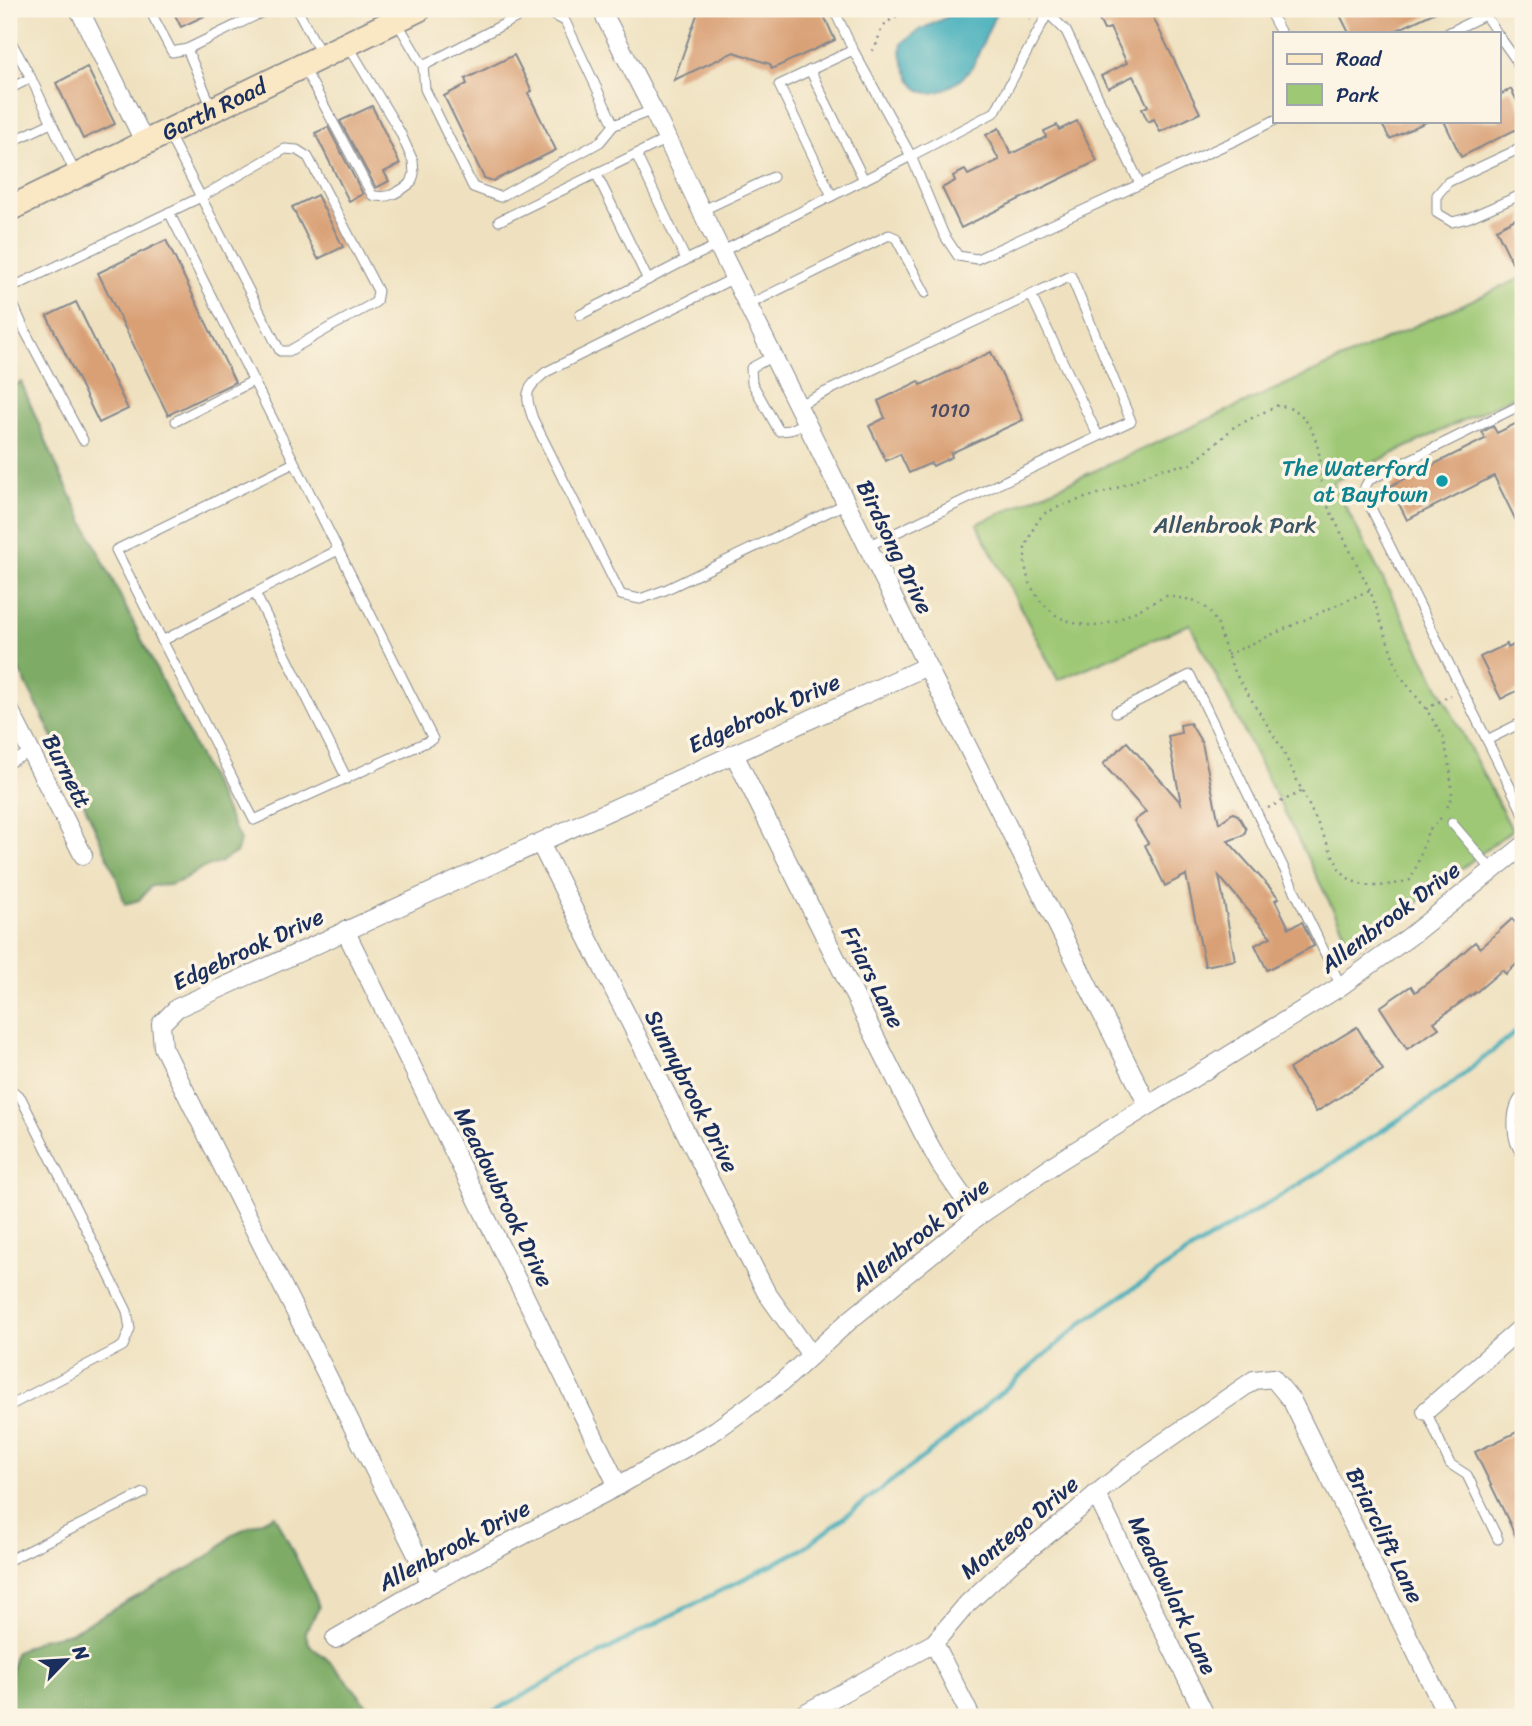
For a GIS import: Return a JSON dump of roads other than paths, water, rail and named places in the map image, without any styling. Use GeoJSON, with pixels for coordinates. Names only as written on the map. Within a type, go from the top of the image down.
{"type":"FeatureCollection","features":[{"type":"Feature","properties":{"kind":"main road","name":"Garth Road"},"geometry":{"type":"LineString","coordinates":[[9,208],[419,9]]}},
{"type":"Feature","properties":{"kind":"street"},"geometry":{"type":"LineString","coordinates":[[79,9],[144,141]]}},
{"type":"Feature","properties":{"kind":"street","name":"Birdsong Drive"},"geometry":{"type":"LineString","coordinates":[[601,9],[1148,1105]]}},
{"type":"Feature","properties":{"kind":"street","name":"Edgebrook Drive"},"geometry":{"type":"LineString","coordinates":[[431,1583],[163,1047],[161,1024],[177,1008],[927,666]]}},
{"type":"Feature","properties":{"kind":"street","name":"Burnett"},"geometry":{"type":"LineString","coordinates":[[9,709],[83,855]]}},
{"type":"Feature","properties":{"kind":"street","name":"Friars Lane"},"geometry":{"type":"LineString","coordinates":[[734,754],[924,1135],[976,1217]]}},
{"type":"Feature","properties":{"kind":"street","name":"Sunnybrook Drive"},"geometry":{"type":"LineString","coordinates":[[540,843],[766,1292],[811,1355]]}},
{"type":"Feature","properties":{"kind":"street","name":"Allenbrook Drive"},"geometry":{"type":"LineString","coordinates":[[335,1639],[431,1583],[618,1486],[716,1430],[782,1382],[850,1320],[976,1217],[1056,1163],[1341,986],[1409,937],[1523,846]]}},
{"type":"Feature","properties":{"kind":"street","name":"Meadowbrook Drive"},"geometry":{"type":"LineString","coordinates":[[345,930],[618,1486]]}},
{"type":"Feature","properties":{"kind":"street"},"geometry":{"type":"LineString","coordinates":[[1426,1411],[1523,1326]]}},
{"type":"Feature","properties":{"kind":"street","name":"Montego Drive"},"geometry":{"type":"LineString","coordinates":[[798,1717],[934,1643],[968,1602],[1011,1563],[1141,1458],[1254,1380],[1273,1378]]}},
{"type":"Feature","properties":{"kind":"street","name":"Briarclift Lane"},"geometry":{"type":"LineString","coordinates":[[1273,1378],[1292,1401],[1448,1717]]}},
{"type":"Feature","properties":{"kind":"street","name":"Meadowlark Lane"},"geometry":{"type":"LineString","coordinates":[[1096,1494],[1206,1717]]}},
{"type":"Feature","properties":{"kind":"street"},"geometry":{"type":"LineString","coordinates":[[934,1643],[971,1717]]}},
{"type":"Feature","properties":{"kind":"lane"},"geometry":{"type":"LineString","coordinates":[[149,9],[172,52],[187,49],[269,9]]}},
{"type":"Feature","properties":{"kind":"lane"},"geometry":{"type":"LineString","coordinates":[[298,9],[312,60],[372,195],[380,198],[411,183],[414,161],[400,132],[347,43]]}},
{"type":"Feature","properties":{"kind":"lane"},"geometry":{"type":"LineString","coordinates":[[423,66],[533,9]]}},
{"type":"Feature","properties":{"kind":"lane"},"geometry":{"type":"LineString","coordinates":[[542,9],[565,21],[614,125]]}},
{"type":"Feature","properties":{"kind":"lane"},"geometry":{"type":"LineString","coordinates":[[846,9],[834,11],[911,156],[944,235],[958,256],[977,259],[1273,121]]}},
{"type":"Feature","properties":{"kind":"lane"},"geometry":{"type":"LineString","coordinates":[[1268,9],[1280,32]]}},
{"type":"Feature","properties":{"kind":"lane"},"geometry":{"type":"LineString","coordinates":[[1450,32],[1482,12],[1497,9]]}},
{"type":"Feature","properties":{"kind":"lane"},"geometry":{"type":"LineString","coordinates":[[580,315],[687,260],[719,249],[832,196],[995,112],[1049,11],[1066,31],[1140,184]]}},
{"type":"Feature","properties":{"kind":"lane"},"geometry":{"type":"LineString","coordinates":[[1482,12],[1496,32]]}},
{"type":"Feature","properties":{"kind":"lane"},"geometry":{"type":"LineString","coordinates":[[397,20],[423,66],[425,89],[472,187],[500,197],[600,142],[614,125],[653,110]]}},
{"type":"Feature","properties":{"kind":"lane"},"geometry":{"type":"LineString","coordinates":[[9,37],[76,176]]}},
{"type":"Feature","properties":{"kind":"lane"},"geometry":{"type":"LineString","coordinates":[[1500,38],[1523,76]]}},
{"type":"Feature","properties":{"kind":"lane"},"geometry":{"type":"LineString","coordinates":[[187,49],[212,108]]}},
{"type":"Feature","properties":{"kind":"lane"},"geometry":{"type":"LineString","coordinates":[[832,196],[779,85],[853,50]]}},
{"type":"Feature","properties":{"kind":"lane"},"geometry":{"type":"LineString","coordinates":[[810,70],[864,180]]}},
{"type":"Feature","properties":{"kind":"lane"},"geometry":{"type":"LineString","coordinates":[[9,89],[31,78]]}},
{"type":"Feature","properties":{"kind":"lane"},"geometry":{"type":"LineString","coordinates":[[9,143],[51,123]]}},
{"type":"Feature","properties":{"kind":"lane"},"geometry":{"type":"LineString","coordinates":[[9,289],[201,197],[285,149],[296,150],[308,157],[378,291],[376,302],[289,351],[280,351],[201,197],[167,130]]}},
{"type":"Feature","properties":{"kind":"lane"},"geometry":{"type":"LineString","coordinates":[[499,221],[667,139]]}},
{"type":"Feature","properties":{"kind":"lane"},"geometry":{"type":"LineString","coordinates":[[1523,146],[1448,182],[1437,195],[1437,213],[1452,222],[1468,218],[1523,194]]}},
{"type":"Feature","properties":{"kind":"lane"},"geometry":{"type":"LineString","coordinates":[[636,154],[687,260]]}},
{"type":"Feature","properties":{"kind":"lane"},"geometry":{"type":"LineString","coordinates":[[596,173],[648,280]]}},
{"type":"Feature","properties":{"kind":"lane"},"geometry":{"type":"LineString","coordinates":[[701,211],[773,177]]}},
{"type":"Feature","properties":{"kind":"lane"},"geometry":{"type":"LineString","coordinates":[[169,212],[433,738],[254,820],[116,550],[294,463]]}},
{"type":"Feature","properties":{"kind":"lane"},"geometry":{"type":"LineString","coordinates":[[748,305],[888,235],[896,237],[925,293]]}},
{"type":"Feature","properties":{"kind":"lane"},"geometry":{"type":"LineString","coordinates":[[798,405],[1071,276],[1131,421],[868,546]]}},
{"type":"Feature","properties":{"kind":"lane"},"geometry":{"type":"LineString","coordinates":[[734,278],[546,372],[532,383],[526,400],[533,419],[621,595],[639,599],[690,578],[847,503]]}},
{"type":"Feature","properties":{"kind":"lane"},"geometry":{"type":"LineString","coordinates":[[9,295],[25,331],[83,440]]}},
{"type":"Feature","properties":{"kind":"lane"},"geometry":{"type":"LineString","coordinates":[[1031,295],[1098,436]]}},
{"type":"Feature","properties":{"kind":"lane"},"geometry":{"type":"LineString","coordinates":[[773,356],[751,368],[752,383],[779,431],[790,430],[806,422]]}},
{"type":"Feature","properties":{"kind":"lane"},"geometry":{"type":"LineString","coordinates":[[176,421],[253,381]]}},
{"type":"Feature","properties":{"kind":"lane"},"geometry":{"type":"LineString","coordinates":[[1523,404],[1370,480],[1365,487],[1365,496],[1523,813]]}},
{"type":"Feature","properties":{"kind":"lane"},"geometry":{"type":"LineString","coordinates":[[162,640],[338,550]]}},
{"type":"Feature","properties":{"kind":"lane"},"geometry":{"type":"LineString","coordinates":[[254,593],[347,779]]}},
{"type":"Feature","properties":{"kind":"lane"},"geometry":{"type":"LineString","coordinates":[[1116,712],[1190,675],[1341,986]]}},
{"type":"Feature","properties":{"kind":"lane"},"geometry":{"type":"LineString","coordinates":[[1487,740],[1523,722]]}},
{"type":"Feature","properties":{"kind":"lane"},"geometry":{"type":"LineString","coordinates":[[9,763],[30,752]]}},
{"type":"Feature","properties":{"kind":"lane"},"geometry":{"type":"LineString","coordinates":[[1452,823],[1493,872]]}},
{"type":"Feature","properties":{"kind":"lane"},"geometry":{"type":"LineString","coordinates":[[9,1088],[21,1098],[127,1311],[130,1329],[123,1346],[9,1406]]}},
{"type":"Feature","properties":{"kind":"lane"},"geometry":{"type":"LineString","coordinates":[[1523,1095],[1514,1111],[1513,1129],[1523,1156]]}},
{"type":"Feature","properties":{"kind":"lane"},"geometry":{"type":"LineString","coordinates":[[1426,1411],[1450,1464],[1467,1475],[1498,1539]]}},
{"type":"Feature","properties":{"kind":"lane"},"geometry":{"type":"LineString","coordinates":[[9,1560],[144,1493]]}},
{"type":"Feature","properties":{"kind":"water"},"geometry":{"type":"Polygon","coordinates":[[[964,9],[997,9],[973,66],[964,77],[943,90],[929,93],[919,90],[903,63],[902,43],[919,30],[964,9]]]}},
{"type":"Feature","properties":{"kind":"waterway"},"geometry":{"type":"LineString","coordinates":[[483,1717],[668,1617],[801,1550],[943,1442],[1087,1319],[1447,1088],[1523,1026]]}},
{"type":"Feature","properties":{"kind":"place","name":"The Waterford at Baytown"},"geometry":{"type":"Point","coordinates":[1442,481]}},
{"type":"Feature","properties":{"kind":"park label","name":"Allenbrook Park"},"geometry":{"type":"Point","coordinates":[1235,525]}}]}
